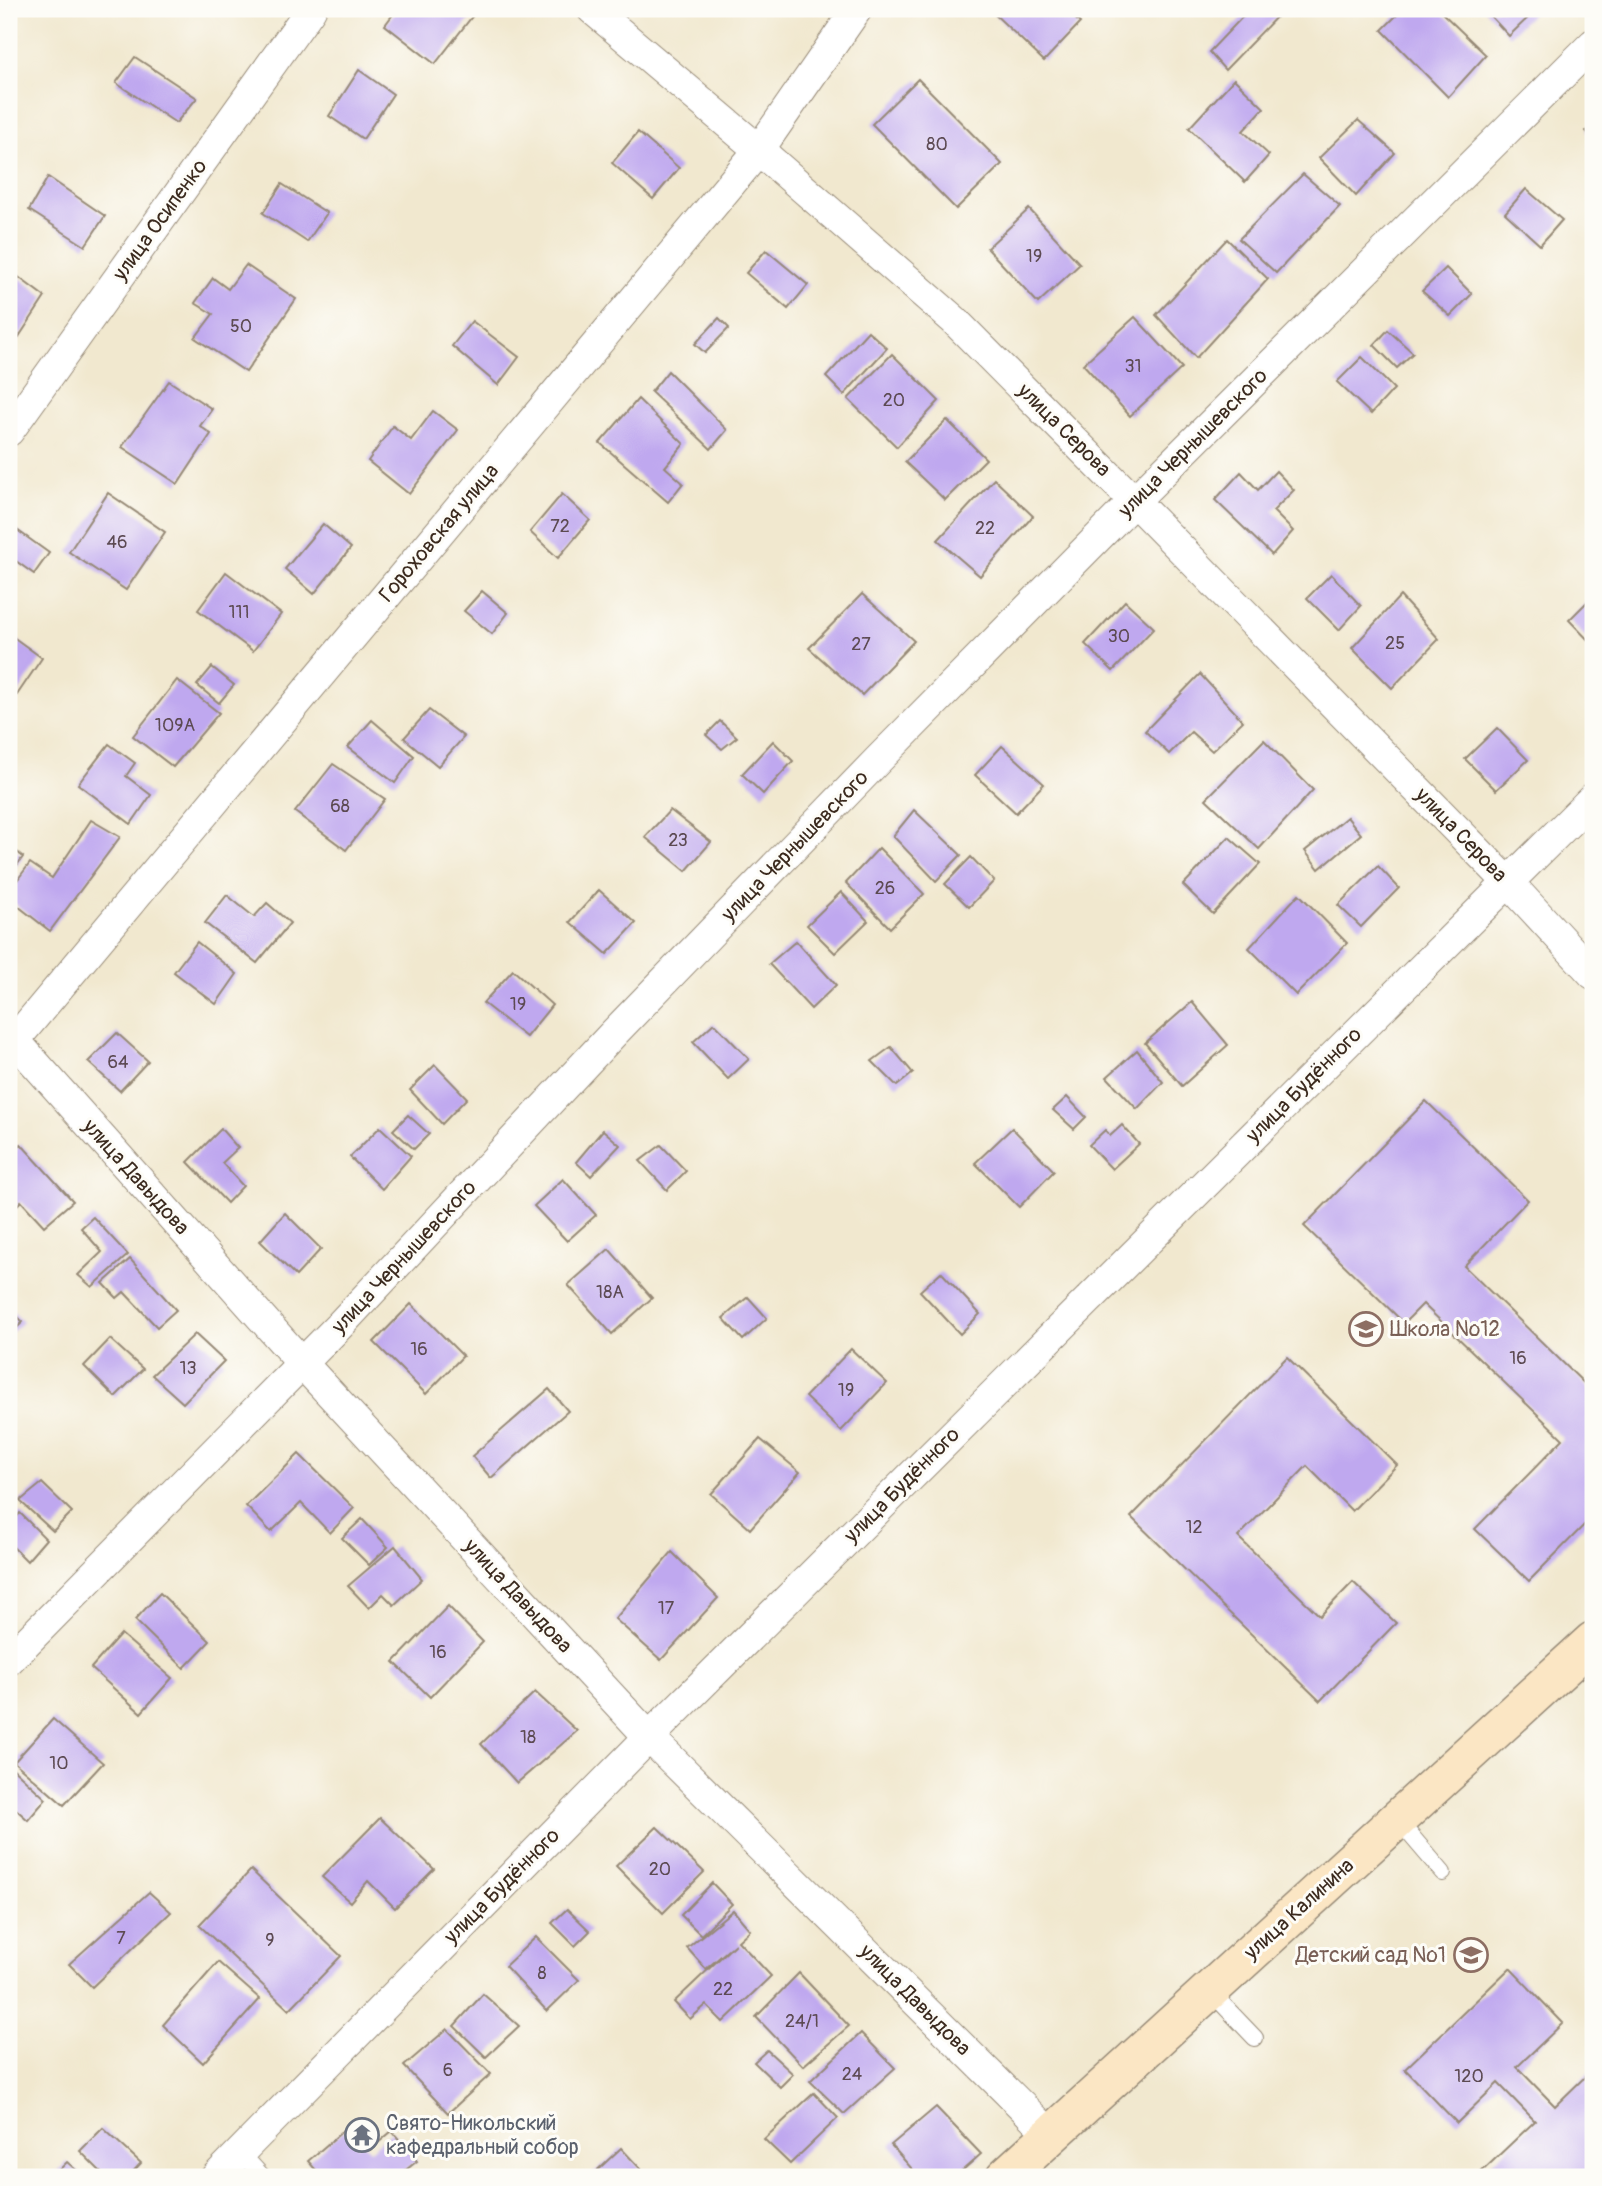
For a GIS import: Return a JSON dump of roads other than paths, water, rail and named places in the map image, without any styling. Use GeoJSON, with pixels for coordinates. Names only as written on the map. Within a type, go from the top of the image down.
{"type":"FeatureCollection","features":[{"type":"Feature","properties":{"kind":"street","name":"улица Осипенко"},"geometry":{"type":"LineString","coordinates":[[9,431],[311,9]]}},
{"type":"Feature","properties":{"kind":"street","name":"улица Серова"},"geometry":{"type":"LineString","coordinates":[[592,9],[954,320],[1508,882],[1593,974]]}},
{"type":"Feature","properties":{"kind":"street","name":"Гороховская улица"},"geometry":{"type":"LineString","coordinates":[[11,1041],[759,150],[857,9]]}},
{"type":"Feature","properties":{"kind":"street","name":"улица Чернышевского"},"geometry":{"type":"LineString","coordinates":[[9,1660],[339,1326],[640,1005],[878,760],[1593,44]]}},
{"type":"Feature","properties":{"kind":"street","name":"улица Будённого"},"geometry":{"type":"LineString","coordinates":[[216,2177],[649,1737],[1593,798]]}},
{"type":"Feature","properties":{"kind":"street","name":"улица Давыдова"},"geometry":{"type":"LineString","coordinates":[[11,1041],[301,1362],[649,1737],[1051,2135]]}},
{"type":"Feature","properties":{"kind":"street","name":"улица Калинина"},"geometry":{"type":"LineString","coordinates":[[1012,2175],[1051,2135],[1593,1641]]}},
{"type":"Feature","properties":{"kind":"lane"},"geometry":{"type":"LineString","coordinates":[[1398,1819],[1443,1873]]}},
{"type":"Feature","properties":{"kind":"lane"},"geometry":{"type":"LineString","coordinates":[[1210,1991],[1255,2038]]}},
{"type":"Feature","properties":{"kind":"lane"},"geometry":{"type":"LineString","coordinates":[[240,2152],[263,2177]]}},
{"type":"Feature","properties":{"kind":"place","name":"Школа №12"},"geometry":{"type":"Point","coordinates":[1366,1329]}},
{"type":"Feature","properties":{"kind":"place","name":"Детский сад №1"},"geometry":{"type":"Point","coordinates":[1471,1955]}},
{"type":"Feature","properties":{"kind":"place","name":"Свято-Никольский кафедральный собор"},"geometry":{"type":"Point","coordinates":[362,2135]}}]}
